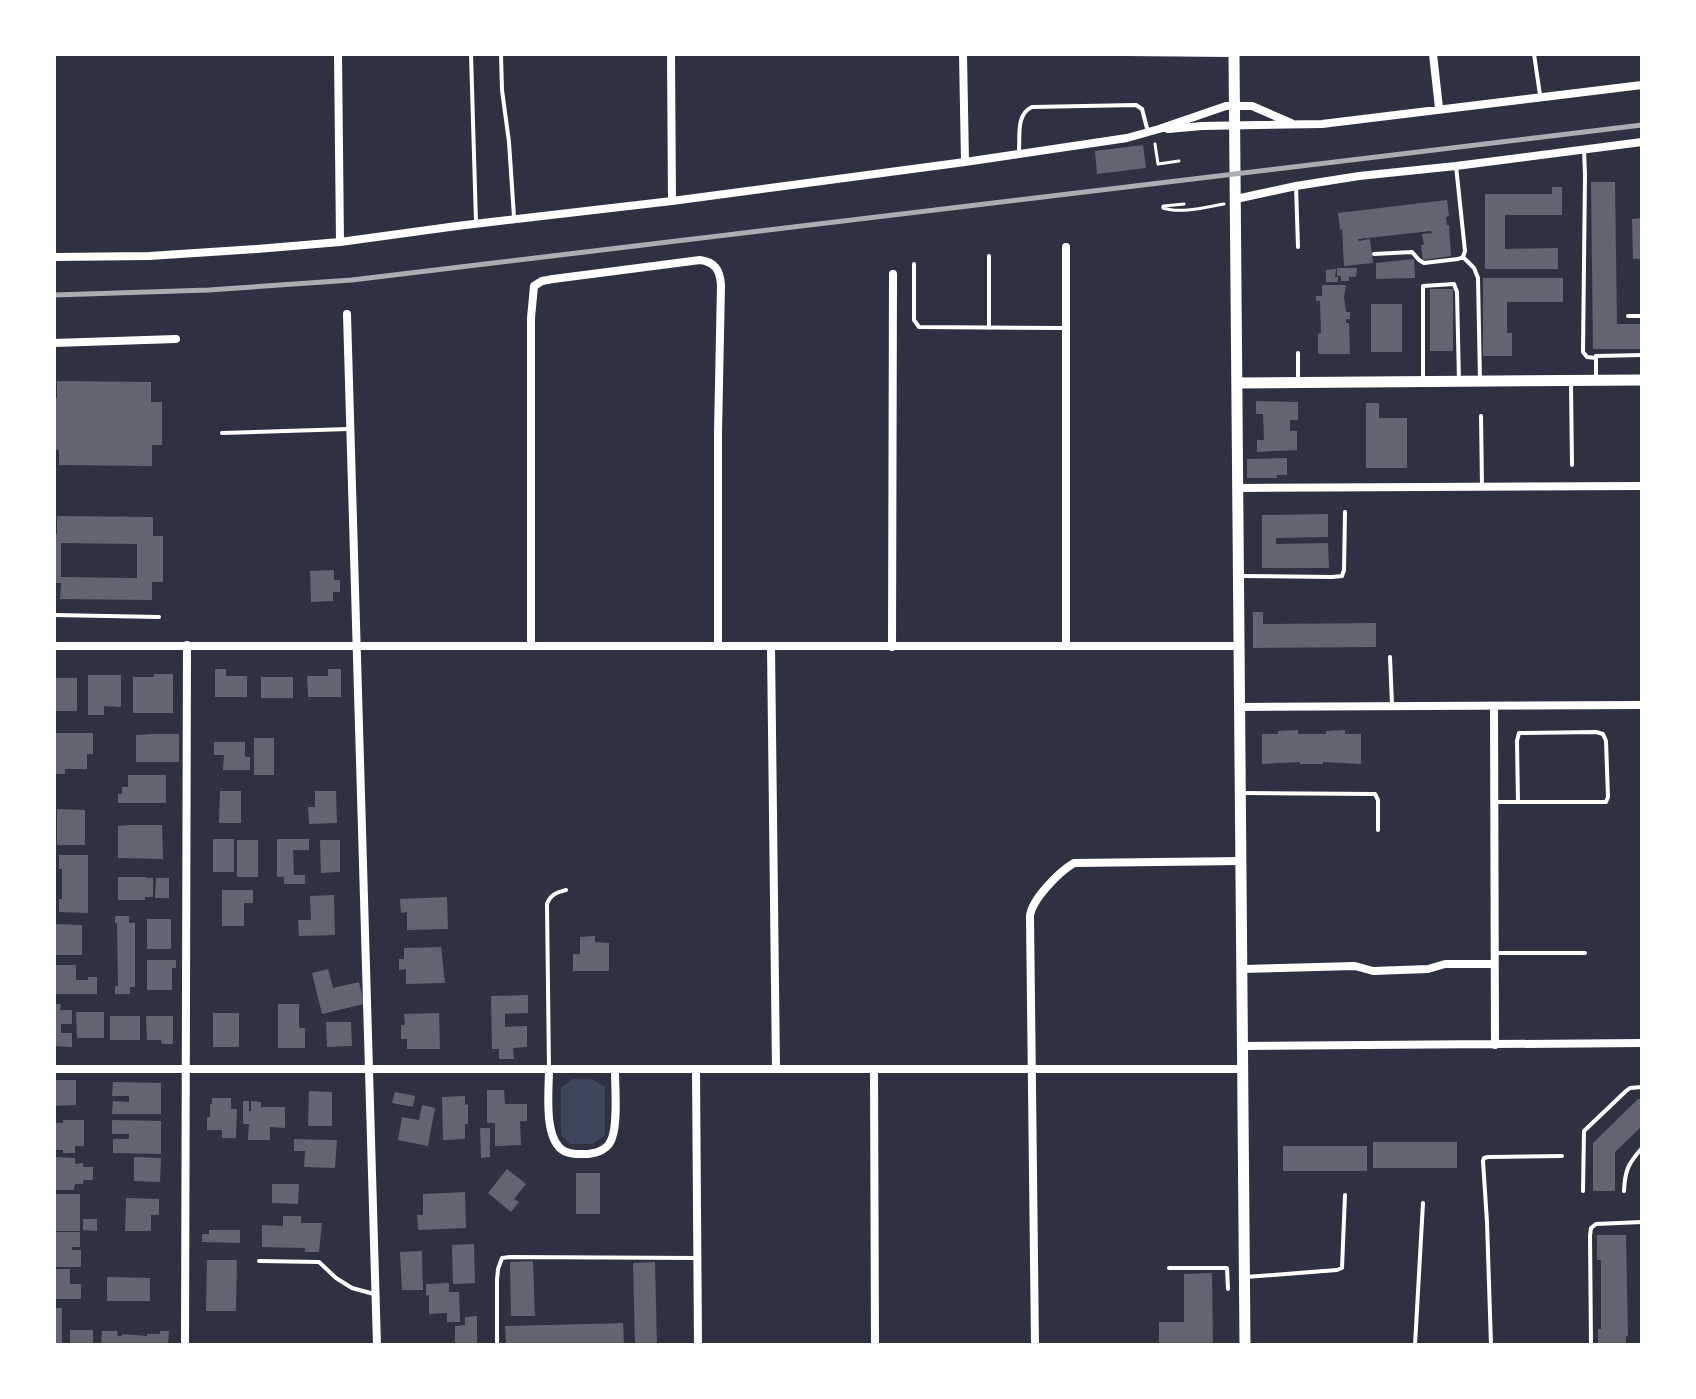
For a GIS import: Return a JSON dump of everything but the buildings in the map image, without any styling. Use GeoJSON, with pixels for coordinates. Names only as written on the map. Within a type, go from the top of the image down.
{"type":"FeatureCollection","features":[{"type":"Feature","properties":{"kind":"street"},"geometry":{"type":"LineString","coordinates":[[338,54],[340,242]]}},
{"type":"Feature","properties":{"kind":"street"},"geometry":{"type":"LineString","coordinates":[[671,54],[672,201]]}},
{"type":"Feature","properties":{"kind":"street"},"geometry":{"type":"LineString","coordinates":[[963,54],[965,162]]}},
{"type":"Feature","properties":{"kind":"street"},"geometry":{"type":"LineString","coordinates":[[1234,54],[1235,125],[1231,201],[1237,383],[1245,1345]]}},
{"type":"Feature","properties":{"kind":"street"},"geometry":{"type":"LineString","coordinates":[[1433,54],[1439,108]]}},
{"type":"Feature","properties":{"kind":"street"},"geometry":{"type":"LineString","coordinates":[[1159,129],[1322,124],[1642,85]]}},
{"type":"Feature","properties":{"kind":"street"},"geometry":{"type":"LineString","coordinates":[[54,257],[149,256],[340,242],[672,201],[1127,138],[1235,105],[1252,106],[1291,123]]}},
{"type":"Feature","properties":{"kind":"street"},"geometry":{"type":"LineString","coordinates":[[1231,201],[1359,176],[1642,142]]}},
{"type":"Feature","properties":{"kind":"street"},"geometry":{"type":"LineString","coordinates":[[1066,247],[1066,646]]}},
{"type":"Feature","properties":{"kind":"street"},"geometry":{"type":"LineString","coordinates":[[531,645],[531,318],[534,286],[553,279],[700,260],[709,261],[720,274],[718,646]]}},
{"type":"Feature","properties":{"kind":"street"},"geometry":{"type":"LineString","coordinates":[[892,647],[893,274]]}},
{"type":"Feature","properties":{"kind":"street"},"geometry":{"type":"LineString","coordinates":[[347,314],[377,1345]]}},
{"type":"Feature","properties":{"kind":"street"},"geometry":{"type":"LineString","coordinates":[[54,343],[176,339]]}},
{"type":"Feature","properties":{"kind":"street"},"geometry":{"type":"LineString","coordinates":[[1237,383],[1642,380]]}},
{"type":"Feature","properties":{"kind":"street"},"geometry":{"type":"LineString","coordinates":[[1238,488],[1642,486]]}},
{"type":"Feature","properties":{"kind":"street"},"geometry":{"type":"LineString","coordinates":[[185,1345],[187,645]]}},
{"type":"Feature","properties":{"kind":"street"},"geometry":{"type":"LineString","coordinates":[[54,646],[1238,646]]}},
{"type":"Feature","properties":{"kind":"street"},"geometry":{"type":"LineString","coordinates":[[771,646],[776,1069]]}},
{"type":"Feature","properties":{"kind":"street"},"geometry":{"type":"LineString","coordinates":[[1239,707],[1642,705]]}},
{"type":"Feature","properties":{"kind":"street"},"geometry":{"type":"LineString","coordinates":[[1494,706],[1495,1045]]}},
{"type":"Feature","properties":{"kind":"street"},"geometry":{"type":"LineString","coordinates":[[1035,1345],[1030,911],[1035,901],[1068,867],[1079,863],[1242,861]]}},
{"type":"Feature","properties":{"kind":"street"},"geometry":{"type":"LineString","coordinates":[[1243,969],[1355,966],[1373,971],[1428,969],[1445,964],[1494,964]]}},
{"type":"Feature","properties":{"kind":"street"},"geometry":{"type":"LineString","coordinates":[[1243,1046],[1642,1043]]}},
{"type":"Feature","properties":{"kind":"street"},"geometry":{"type":"LineString","coordinates":[[54,1069],[1243,1069]]}},
{"type":"Feature","properties":{"kind":"street"},"geometry":{"type":"LineString","coordinates":[[549,1069],[553,1138],[565,1152],[573,1154],[592,1154],[611,1141],[614,1131],[615,1070]]}},
{"type":"Feature","properties":{"kind":"street"},"geometry":{"type":"LineString","coordinates":[[696,1070],[698,1345]]}},
{"type":"Feature","properties":{"kind":"street"},"geometry":{"type":"LineString","coordinates":[[874,1070],[875,1345]]}},
{"type":"Feature","properties":{"kind":"lane"},"geometry":{"type":"LineString","coordinates":[[471,54],[476,224]]}},
{"type":"Feature","properties":{"kind":"lane"},"geometry":{"type":"LineString","coordinates":[[501,54],[514,220]]}},
{"type":"Feature","properties":{"kind":"lane"},"geometry":{"type":"LineString","coordinates":[[1126,54],[1234,54]]}},
{"type":"Feature","properties":{"kind":"lane"},"geometry":{"type":"LineString","coordinates":[[1534,54],[1540,97]]}},
{"type":"Feature","properties":{"kind":"lane"},"geometry":{"type":"LineString","coordinates":[[1019,154],[1021,117],[1025,110],[1032,107],[1136,105],[1142,109],[1148,132]]}},
{"type":"Feature","properties":{"kind":"lane"},"geometry":{"type":"LineString","coordinates":[[1584,149],[1583,352],[1587,357],[1596,358],[1599,355],[1642,355]]}},
{"type":"Feature","properties":{"kind":"lane"},"geometry":{"type":"LineString","coordinates":[[1456,166],[1465,251],[1463,257]]}},
{"type":"Feature","properties":{"kind":"lane"},"geometry":{"type":"LineString","coordinates":[[1296,186],[1298,247]]}},
{"type":"Feature","properties":{"kind":"lane"},"geometry":{"type":"LineString","coordinates":[[1374,254],[1412,252],[1424,263],[1463,257]]}},
{"type":"Feature","properties":{"kind":"lane"},"geometry":{"type":"LineString","coordinates":[[989,256],[989,328]]}},
{"type":"Feature","properties":{"kind":"lane"},"geometry":{"type":"LineString","coordinates":[[1463,257],[1474,268],[1478,278],[1480,381]]}},
{"type":"Feature","properties":{"kind":"lane"},"geometry":{"type":"LineString","coordinates":[[914,264],[914,320],[919,327],[1066,328]]}},
{"type":"Feature","properties":{"kind":"lane"},"geometry":{"type":"LineString","coordinates":[[1423,381],[1423,286],[1454,284],[1457,292],[1459,381]]}},
{"type":"Feature","properties":{"kind":"lane"},"geometry":{"type":"LineString","coordinates":[[1628,316],[1642,316]]}},
{"type":"Feature","properties":{"kind":"lane"},"geometry":{"type":"LineString","coordinates":[[1298,353],[1298,381]]}},
{"type":"Feature","properties":{"kind":"lane"},"geometry":{"type":"LineString","coordinates":[[1596,358],[1596,380]]}},
{"type":"Feature","properties":{"kind":"lane"},"geometry":{"type":"LineString","coordinates":[[1571,380],[1572,465]]}},
{"type":"Feature","properties":{"kind":"lane"},"geometry":{"type":"LineString","coordinates":[[1481,416],[1482,487]]}},
{"type":"Feature","properties":{"kind":"lane"},"geometry":{"type":"LineString","coordinates":[[222,433],[352,429]]}},
{"type":"Feature","properties":{"kind":"lane"},"geometry":{"type":"LineString","coordinates":[[1239,576],[1342,576],[1345,512]]}},
{"type":"Feature","properties":{"kind":"lane"},"geometry":{"type":"LineString","coordinates":[[54,615],[159,617]]}},
{"type":"Feature","properties":{"kind":"lane"},"geometry":{"type":"LineString","coordinates":[[1390,657],[1392,707]]}},
{"type":"Feature","properties":{"kind":"lane"},"geometry":{"type":"LineString","coordinates":[[1494,802],[1518,802],[1606,802],[1606,741],[1603,734],[1519,733],[1518,802]]}},
{"type":"Feature","properties":{"kind":"lane"},"geometry":{"type":"LineString","coordinates":[[1642,743],[1642,757]]}},
{"type":"Feature","properties":{"kind":"lane"},"geometry":{"type":"LineString","coordinates":[[1241,793],[1375,794],[1378,800],[1378,830]]}},
{"type":"Feature","properties":{"kind":"lane"},"geometry":{"type":"LineString","coordinates":[[549,1069],[547,904],[554,894],[566,890]]}},
{"type":"Feature","properties":{"kind":"lane"},"geometry":{"type":"LineString","coordinates":[[1494,953],[1585,953]]}},
{"type":"Feature","properties":{"kind":"lane"},"geometry":{"type":"LineString","coordinates":[[1583,1191],[1584,1131],[1626,1091],[1642,1087]]}},
{"type":"Feature","properties":{"kind":"lane"},"geometry":{"type":"LineString","coordinates":[[1624,1191],[1628,1166],[1642,1149]]}},
{"type":"Feature","properties":{"kind":"lane"},"geometry":{"type":"LineString","coordinates":[[1491,1345],[1484,1158],[1562,1156]]}},
{"type":"Feature","properties":{"kind":"lane"},"geometry":{"type":"LineString","coordinates":[[1228,1273],[1244,1275],[1342,1268],[1345,1195]]}},
{"type":"Feature","properties":{"kind":"lane"},"geometry":{"type":"LineString","coordinates":[[1415,1345],[1423,1203]]}},
{"type":"Feature","properties":{"kind":"lane"},"geometry":{"type":"LineString","coordinates":[[1591,1345],[1591,1228],[1596,1224],[1642,1222]]}},
{"type":"Feature","properties":{"kind":"lane"},"geometry":{"type":"LineString","coordinates":[[497,1345],[498,1269],[502,1258],[697,1258]]}},
{"type":"Feature","properties":{"kind":"lane"},"geometry":{"type":"LineString","coordinates":[[259,1261],[319,1262],[352,1288],[376,1295]]}},
{"type":"Feature","properties":{"kind":"lane"},"geometry":{"type":"LineString","coordinates":[[1169,1268],[1227,1268],[1228,1289]]}},
{"type":"Feature","properties":{"kind":"path"},"geometry":{"type":"LineString","coordinates":[[1155,144],[1158,164],[1179,161]]}},
{"type":"Feature","properties":{"kind":"path"},"geometry":{"type":"LineString","coordinates":[[1184,204],[1163,208],[1195,209],[1231,201]]}},
{"type":"Feature","properties":{"kind":"shaded area"},"geometry":{"type":"Polygon","coordinates":[[[572,1079],[592,1079],[605,1087],[605,1135],[593,1144],[570,1144],[561,1135],[561,1088],[572,1079]]]}},
{"type":"Feature","properties":{"kind":"railway"},"geometry":{"type":"LineString","coordinates":[[54,295],[209,290],[352,280],[1642,125]]}}]}
